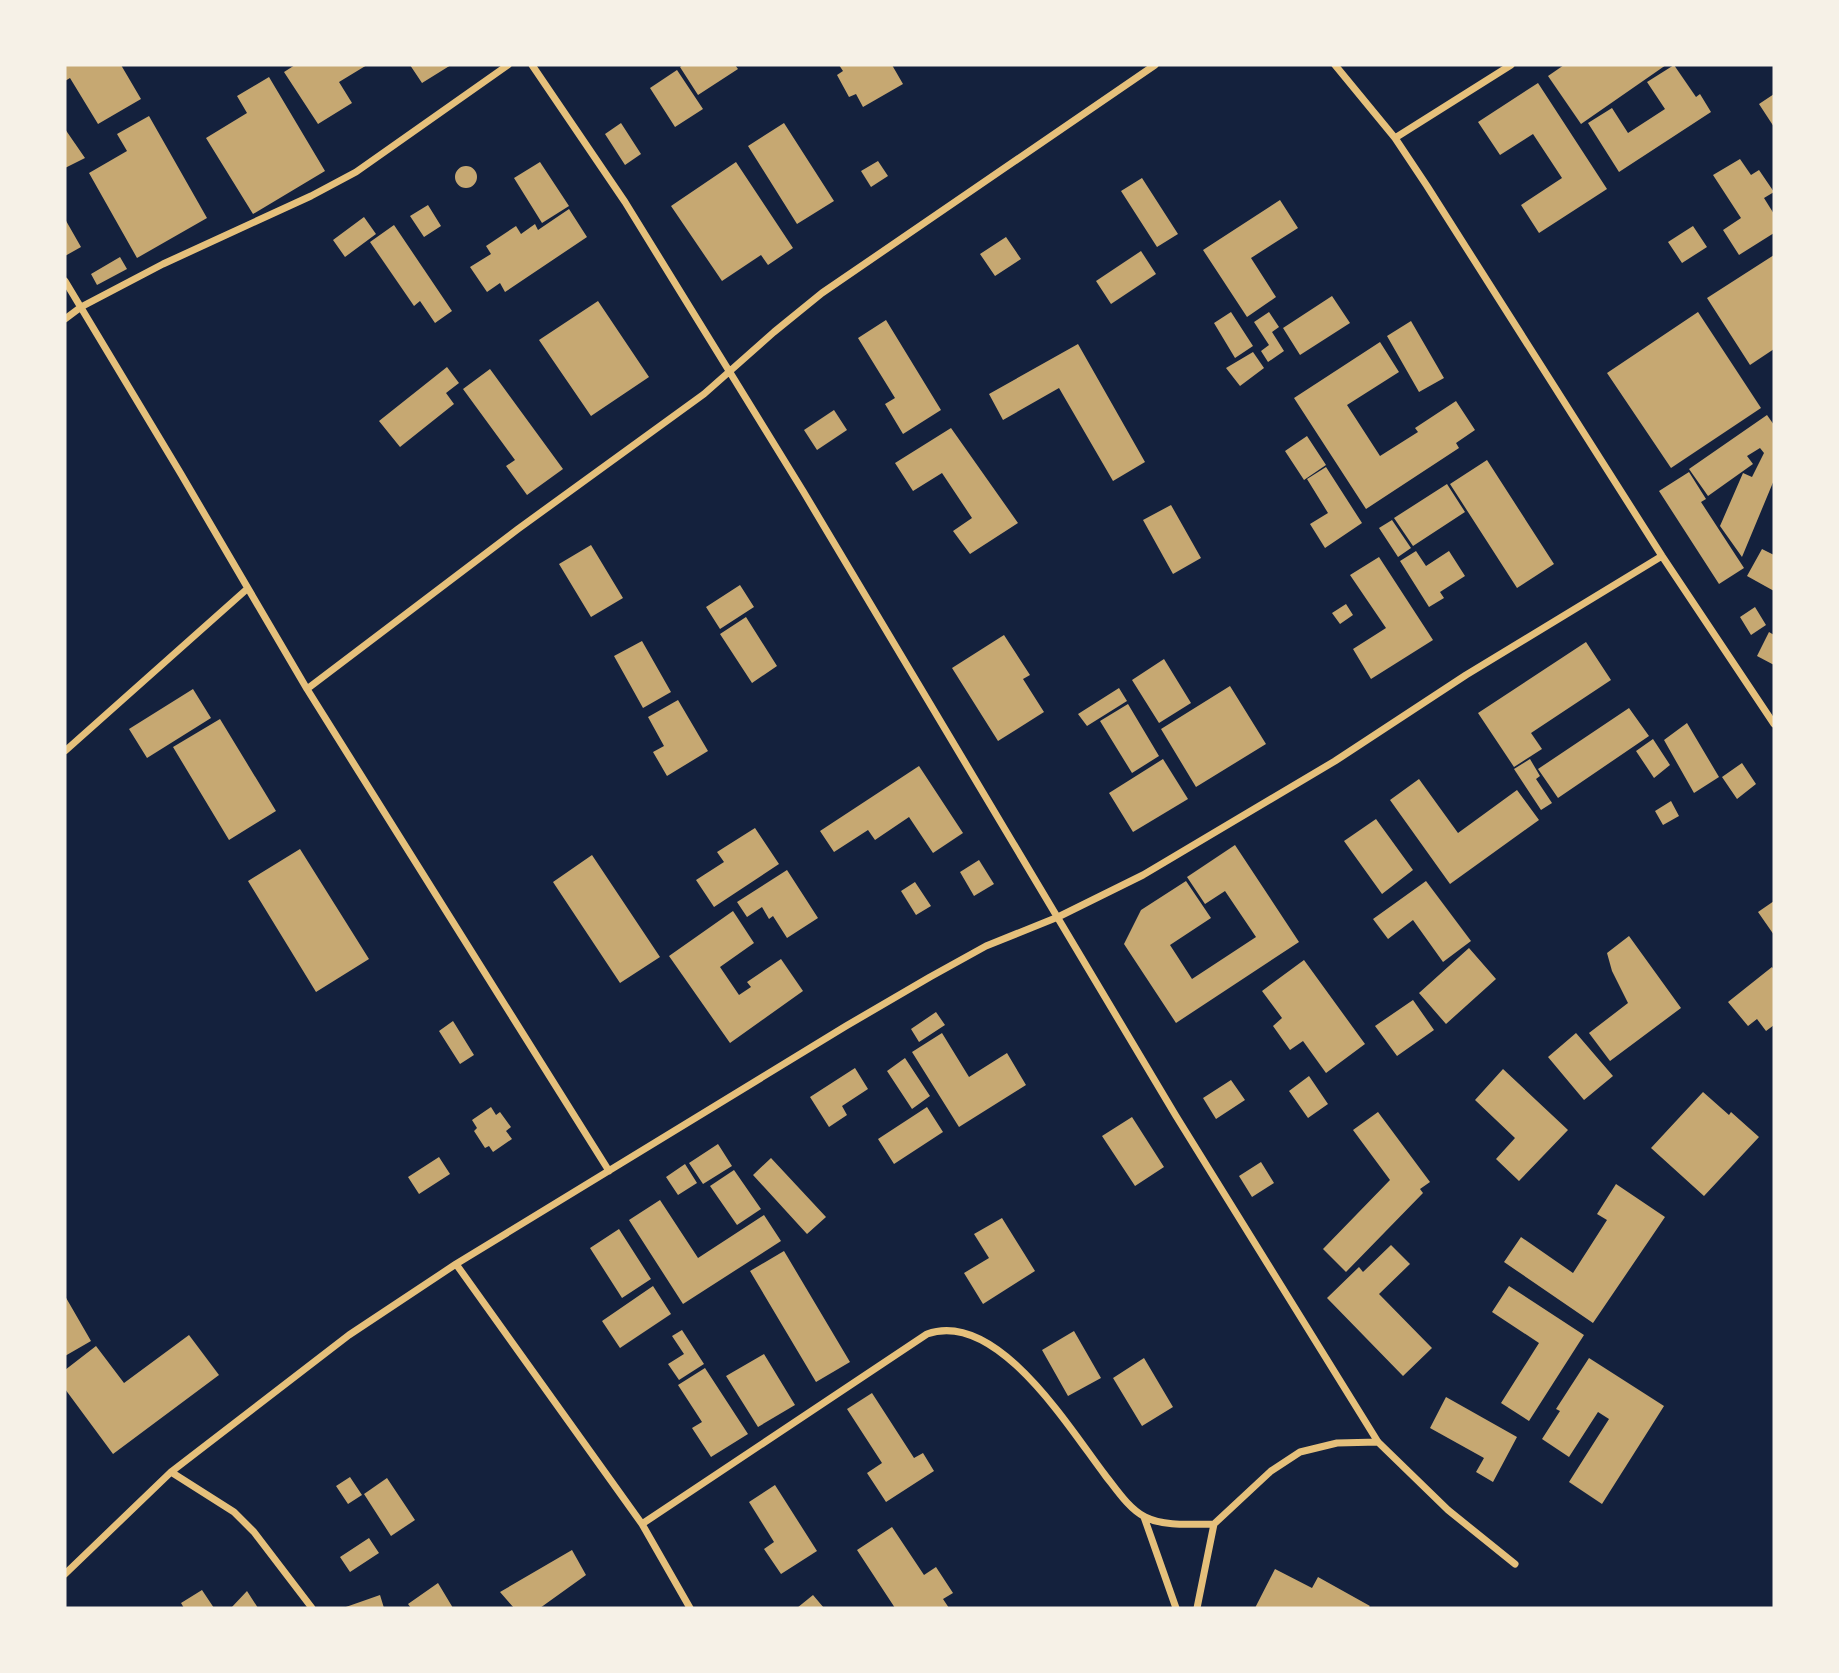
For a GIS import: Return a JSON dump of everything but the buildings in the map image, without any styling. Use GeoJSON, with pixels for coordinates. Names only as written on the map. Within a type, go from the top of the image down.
{"type":"FeatureCollection","features":[{"type":"Feature","properties":{"kind":"street"},"geometry":{"type":"LineString","coordinates":[[65,319],[81,307],[163,264],[311,196],[356,172],[508,65]]}},
{"type":"Feature","properties":{"kind":"street"},"geometry":{"type":"LineString","coordinates":[[532,65],[625,202],[803,491],[1176,1116],[1378,1442],[1448,1510],[1515,1564]]}},
{"type":"Feature","properties":{"kind":"street"},"geometry":{"type":"LineString","coordinates":[[307,689],[518,529],[668,421],[730,373],[822,293],[1155,65]]}},
{"type":"Feature","properties":{"kind":"street"},"geometry":{"type":"LineString","coordinates":[[1335,65],[1395,138],[1466,245],[1662,556],[1774,724]]}},
{"type":"Feature","properties":{"kind":"street"},"geometry":{"type":"LineString","coordinates":[[1395,138],[1511,65]]}},
{"type":"Feature","properties":{"kind":"street"},"geometry":{"type":"LineString","coordinates":[[65,281],[307,689],[609,1171]]}},
{"type":"Feature","properties":{"kind":"street"},"geometry":{"type":"LineString","coordinates":[[65,1574],[171,1472],[349,1335],[456,1264],[846,1026],[986,946],[1058,917],[1143,875],[1335,761],[1466,675],[1662,556]]}},
{"type":"Feature","properties":{"kind":"street"},"geometry":{"type":"LineString","coordinates":[[65,751],[247,589]]}},
{"type":"Feature","properties":{"kind":"street"},"geometry":{"type":"LineString","coordinates":[[456,1264],[642,1524],[690,1608]]}},
{"type":"Feature","properties":{"kind":"street"},"geometry":{"type":"LineString","coordinates":[[642,1524],[926,1334],[938,1330],[963,1332],[982,1341],[1005,1355],[1022,1370],[1113,1485],[1144,1517],[1163,1523],[1214,1524]]}},
{"type":"Feature","properties":{"kind":"street"},"geometry":{"type":"LineString","coordinates":[[1197,1608],[1214,1524],[1271,1471],[1300,1452],[1337,1443],[1378,1442]]}},
{"type":"Feature","properties":{"kind":"street"},"geometry":{"type":"LineString","coordinates":[[171,1472],[234,1512],[254,1532],[312,1608]]}},
{"type":"Feature","properties":{"kind":"street"},"geometry":{"type":"LineString","coordinates":[[1144,1517],[1176,1608]]}}]}
